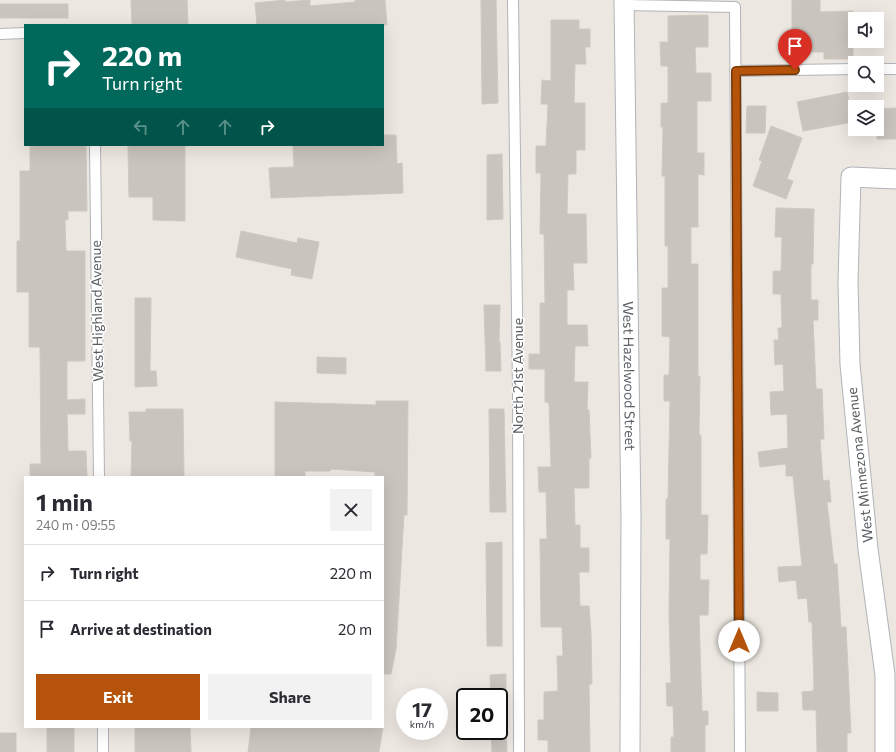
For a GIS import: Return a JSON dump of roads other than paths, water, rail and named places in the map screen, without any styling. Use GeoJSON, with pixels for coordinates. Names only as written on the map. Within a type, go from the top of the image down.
{"type":"FeatureCollection","features":[{"type":"Feature","properties":{"kind":"street","name":"West Hazelwood Street"},"geometry":{"type":"LineString","coordinates":[[624,2],[631,517],[630,752]]}},
{"type":"Feature","properties":{"kind":"street","name":"West Minnezona Avenue"},"geometry":{"type":"LineString","coordinates":[[885,752],[885,675],[868,549],[850,364],[848,281],[851,177],[896,179]]}},
{"type":"Feature","properties":{"kind":"lane","name":"North 21st Avenue"},"geometry":{"type":"LineString","coordinates":[[513,0],[518,390],[519,752]]}},
{"type":"Feature","properties":{"kind":"lane"},"geometry":{"type":"LineString","coordinates":[[624,2],[735,7],[740,752]]}},
{"type":"Feature","properties":{"kind":"lane"},"geometry":{"type":"LineString","coordinates":[[0,34],[24,33]]}},
{"type":"Feature","properties":{"kind":"lane"},"geometry":{"type":"LineString","coordinates":[[736,71],[848,69]]}},
{"type":"Feature","properties":{"kind":"lane"},"geometry":{"type":"LineString","coordinates":[[884,69],[896,69]]}},
{"type":"Feature","properties":{"kind":"lane","name":"West Highland Avenue"},"geometry":{"type":"LineString","coordinates":[[95,146],[100,476]]}},
{"type":"Feature","properties":{"kind":"lane"},"geometry":{"type":"LineString","coordinates":[[103,728],[103,752]]}}]}
